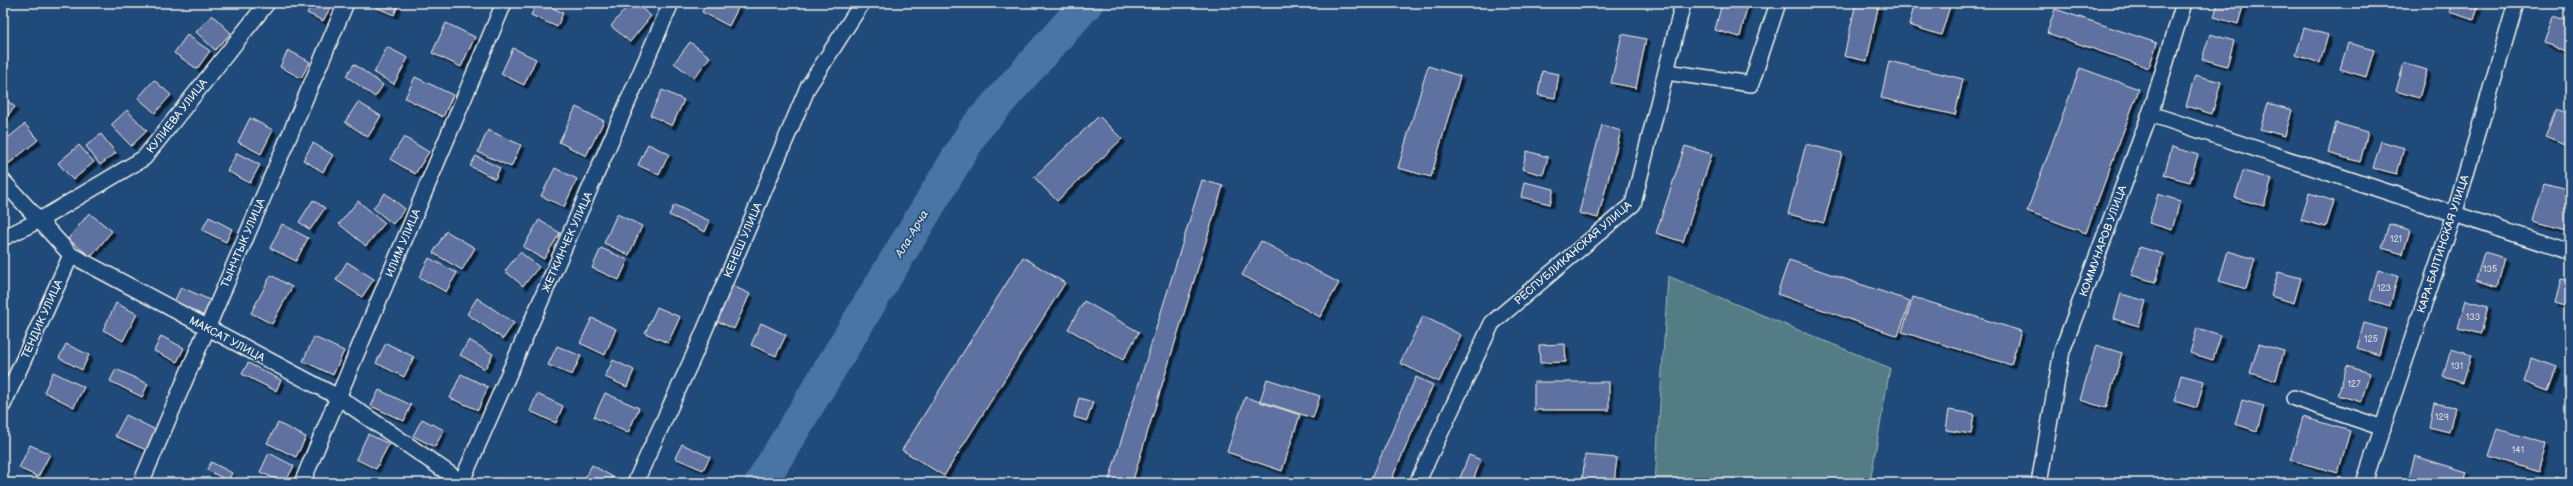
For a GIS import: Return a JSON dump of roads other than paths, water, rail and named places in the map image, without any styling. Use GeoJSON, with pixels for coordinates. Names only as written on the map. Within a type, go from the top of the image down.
{"type":"FeatureCollection","features":[{"type":"Feature","properties":{"kind":"street","name":"КУЛИЕВА УЛИЦА"},"geometry":{"type":"LineString","coordinates":[[3,238],[38,221],[144,158],[267,3]]}},
{"type":"Feature","properties":{"kind":"street","name":"ТЫНЧТЫК УЛИЦА"},"geometry":{"type":"LineString","coordinates":[[141,483],[346,3]]}},
{"type":"Feature","properties":{"kind":"street","name":"ИЛИМ УЛИЦА"},"geometry":{"type":"LineString","coordinates":[[302,483],[504,3]]}},
{"type":"Feature","properties":{"kind":"street","name":"ЖЕТКИНЧЕК УЛИЦА"},"geometry":{"type":"LineString","coordinates":[[462,482],[671,3]]}},
{"type":"Feature","properties":{"kind":"street","name":"КЕНЕШ УЛИЦА"},"geometry":{"type":"LineString","coordinates":[[635,483],[694,355],[808,87],[862,3]]}},
{"type":"Feature","properties":{"kind":"street","name":"РЕСПУБЛИКАНСКАЯ УЛИЦА"},"geometry":{"type":"LineString","coordinates":[[1417,483],[1492,323],[1633,204],[1683,3]]}},
{"type":"Feature","properties":{"kind":"street"},"geometry":{"type":"LineString","coordinates":[[1666,72],[1751,84],[1778,3]]}},
{"type":"Feature","properties":{"kind":"street","name":"КОММУНАРОВ УЛИЦА"},"geometry":{"type":"LineString","coordinates":[[2039,483],[2062,351],[2150,114],[2184,3]]}},
{"type":"Feature","properties":{"kind":"street","name":"КАРА-БАЛТИНСКАЯ УЛИЦА"},"geometry":{"type":"LineString","coordinates":[[2364,483],[2454,215],[2516,3]]}},
{"type":"Feature","properties":{"kind":"street"},"geometry":{"type":"LineString","coordinates":[[2150,114],[2570,252]]}},
{"type":"Feature","properties":{"kind":"street","name":"МАКСАТ УЛИЦА"},"geometry":{"type":"LineString","coordinates":[[3,181],[38,221],[71,255],[338,397],[462,482]]}},
{"type":"Feature","properties":{"kind":"street","name":"ТЕНДИК УЛИЦА"},"geometry":{"type":"LineString","coordinates":[[3,405],[71,255]]}},
{"type":"Feature","properties":{"kind":"street"},"geometry":{"type":"LineString","coordinates":[[2294,398],[2383,428]]}},
{"type":"Feature","properties":{"kind":"waterway","name":"Ала-Арча"},"geometry":{"type":"LineString","coordinates":[[761,483],[975,129],[1087,3]]}}]}
